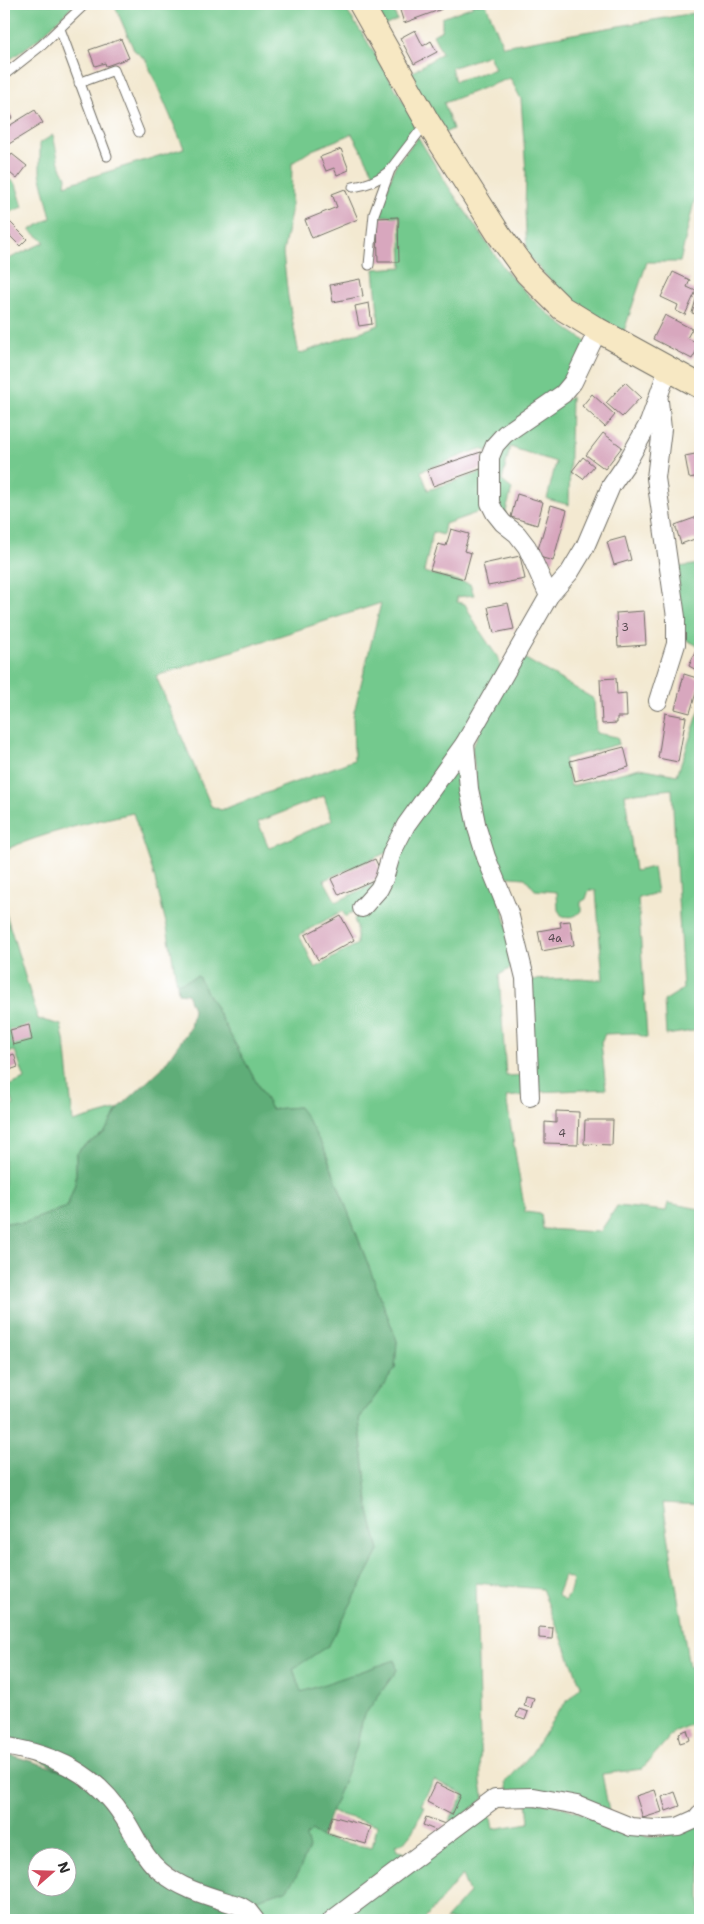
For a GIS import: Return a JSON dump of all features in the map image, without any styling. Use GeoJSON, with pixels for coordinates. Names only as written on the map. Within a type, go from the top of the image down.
{"type":"FeatureCollection","features":[{"type":"Feature","properties":{"kind":"main road"},"geometry":{"type":"LineString","coordinates":[[361,4],[427,121],[498,234],[527,273],[562,308],[668,369],[698,380]]}},
{"type":"Feature","properties":{"kind":"street"},"geometry":{"type":"LineString","coordinates":[[549,596],[527,547],[517,534],[495,513],[490,503],[490,457],[495,446],[505,434],[563,394],[573,382],[598,330]]}},
{"type":"Feature","properties":{"kind":"street"},"geometry":{"type":"LineString","coordinates":[[362,908],[379,889],[392,852],[406,826],[465,743],[549,596],[570,572],[586,547],[611,486],[649,423],[658,392],[668,369]]}},
{"type":"Feature","properties":{"kind":"street"},"geometry":{"type":"LineString","coordinates":[[658,392],[662,430],[656,478],[676,617],[676,644],[658,701]]}},
{"type":"Feature","properties":{"kind":"street"},"geometry":{"type":"LineString","coordinates":[[465,743],[469,789],[477,828],[509,913],[525,978],[530,1097]]}},
{"type":"Feature","properties":{"kind":"street"},"geometry":{"type":"LineString","coordinates":[[4,1746],[19,1748],[65,1763],[86,1776],[103,1789],[112,1800],[144,1854],[159,1871],[178,1885],[240,1906],[248,1911],[255,1920]]}},
{"type":"Feature","properties":{"kind":"street"},"geometry":{"type":"LineString","coordinates":[[332,1920],[495,1798],[534,1797],[577,1805],[631,1827],[654,1829],[678,1827],[700,1814]]}},
{"type":"Feature","properties":{"kind":"lane"},"geometry":{"type":"LineString","coordinates":[[4,75],[60,29],[85,4]]}},
{"type":"Feature","properties":{"kind":"lane"},"geometry":{"type":"LineString","coordinates":[[60,29],[107,156]]}},
{"type":"Feature","properties":{"kind":"lane"},"geometry":{"type":"LineString","coordinates":[[80,83],[114,70],[139,132]]}},
{"type":"Feature","properties":{"kind":"lane"},"geometry":{"type":"LineString","coordinates":[[353,187],[367,185],[380,179],[390,170],[427,121]]}},
{"type":"Feature","properties":{"kind":"lane"},"geometry":{"type":"LineString","coordinates":[[369,265],[374,214],[390,170]]}},
{"type":"Feature","properties":{"kind":"green space"},"geometry":{"type":"Polygon","coordinates":[[[4,4],[75,4],[38,39],[4,64],[4,4]]]}},
{"type":"Feature","properties":{"kind":"green space"},"geometry":{"type":"Polygon","coordinates":[[[114,4],[325,4],[327,7],[333,4],[342,4],[364,36],[418,126],[391,164],[376,177],[352,134],[312,150],[292,163],[291,212],[283,253],[288,297],[299,354],[379,325],[374,269],[402,267],[400,216],[378,216],[395,166],[418,137],[448,186],[506,271],[539,306],[587,342],[569,381],[487,451],[480,449],[421,471],[428,490],[486,471],[486,507],[482,511],[445,524],[443,535],[433,532],[424,572],[470,584],[474,595],[457,597],[457,602],[465,604],[476,625],[498,658],[502,673],[388,852],[324,880],[336,902],[380,881],[363,904],[346,917],[342,911],[299,935],[315,968],[357,944],[357,928],[354,919],[371,903],[396,854],[455,765],[463,768],[518,964],[499,975],[506,1076],[525,1075],[527,1095],[506,1097],[525,1212],[541,1214],[543,1229],[600,1232],[617,1206],[666,1211],[668,1203],[700,1209],[700,1505],[663,1503],[689,1667],[700,1666],[700,1720],[674,1732],[642,1769],[602,1774],[609,1812],[508,1791],[506,1782],[531,1754],[559,1710],[581,1686],[542,1589],[476,1583],[481,1783],[484,1799],[452,1824],[450,1820],[464,1794],[434,1780],[421,1805],[425,1806],[412,1832],[403,1843],[396,1845],[397,1851],[403,1852],[404,1857],[328,1920],[259,1920],[244,1903],[312,1831],[321,1838],[372,1848],[377,1825],[331,1812],[356,1749],[363,1717],[397,1670],[377,1666],[301,1693],[293,1668],[329,1645],[379,1551],[369,1511],[359,1419],[395,1369],[397,1341],[325,1151],[299,1107],[271,1109],[198,976],[177,984],[167,927],[153,872],[133,813],[67,828],[4,850],[4,261],[45,242],[30,230],[51,218],[40,173],[40,143],[53,135],[59,163],[66,177],[65,185],[184,148],[146,60],[134,50],[114,4]],[[381,603],[156,676],[211,806],[221,810],[354,760],[353,716],[381,603]],[[324,796],[258,822],[269,848],[332,820],[324,796]],[[564,1576],[557,1595],[565,1601],[569,1595],[573,1580],[564,1576]]]}},
{"type":"Feature","properties":{"kind":"green space"},"geometry":{"type":"Polygon","coordinates":[[[370,4],[392,4],[397,20],[382,27],[370,4]]]}},
{"type":"Feature","properties":{"kind":"green space"},"geometry":{"type":"Polygon","coordinates":[[[472,4],[486,4],[503,46],[700,12],[700,176],[680,262],[647,262],[623,334],[584,310],[561,292],[527,253],[526,173],[521,99],[510,78],[444,103],[453,129],[444,133],[408,75],[442,53],[433,35],[442,30],[442,18],[473,6],[472,4]],[[489,55],[451,68],[455,81],[495,69],[489,55]]]}},
{"type":"Feature","properties":{"kind":"green space"},"geometry":{"type":"Polygon","coordinates":[[[4,176],[16,184],[23,207],[8,213],[4,209],[4,176]]]}},
{"type":"Feature","properties":{"kind":"green space"},"geometry":{"type":"Polygon","coordinates":[[[571,397],[569,505],[547,499],[556,462],[510,447],[502,481],[512,489],[505,515],[499,512],[498,452],[508,435],[571,397]]]}},
{"type":"Feature","properties":{"kind":"green space"},"geometry":{"type":"Polygon","coordinates":[[[700,564],[700,647],[681,637],[672,568],[700,564]]]}},
{"type":"Feature","properties":{"kind":"green space"},"geometry":{"type":"Polygon","coordinates":[[[519,655],[594,699],[596,733],[617,737],[619,744],[564,759],[571,786],[640,768],[677,775],[700,709],[700,1030],[666,1035],[664,1001],[683,989],[672,789],[625,794],[635,871],[653,867],[657,893],[638,898],[647,1038],[634,1033],[605,1034],[601,1042],[606,1089],[536,1092],[528,980],[579,978],[603,980],[596,891],[589,890],[586,899],[581,902],[581,911],[577,915],[570,917],[562,916],[558,910],[557,892],[535,890],[525,878],[498,876],[481,826],[472,747],[519,655]]]}},
{"type":"Feature","properties":{"kind":"green space"},"geometry":{"type":"Polygon","coordinates":[[[4,907],[38,1019],[61,1025],[66,1050],[73,1122],[119,1109],[104,1133],[81,1148],[76,1155],[76,1181],[67,1207],[24,1223],[4,1222],[4,1110],[14,1105],[8,1086],[25,1079],[15,1051],[4,1054],[4,907]]]}},
{"type":"Feature","properties":{"kind":"green space"},"geometry":{"type":"Polygon","coordinates":[[[198,976],[271,1109],[299,1107],[325,1151],[397,1341],[395,1369],[359,1419],[369,1511],[379,1551],[329,1645],[293,1669],[301,1692],[395,1660],[397,1670],[363,1717],[356,1749],[321,1838],[312,1831],[306,1837],[309,1848],[296,1877],[286,1890],[244,1903],[199,1889],[160,1865],[117,1799],[4,1742],[4,1222],[24,1223],[67,1207],[76,1181],[76,1155],[81,1148],[104,1133],[120,1107],[162,1068],[190,1028],[193,1009],[187,994],[178,993],[177,984],[198,976]]]}},
{"type":"Feature","properties":{"kind":"green space"},"geometry":{"type":"Polygon","coordinates":[[[4,1753],[77,1775],[98,1790],[140,1856],[252,1920],[4,1920],[4,1753]]]}},
{"type":"Feature","properties":{"kind":"green space"},"geometry":{"type":"Polygon","coordinates":[[[527,1801],[557,1805],[648,1837],[669,1835],[700,1820],[700,1920],[445,1920],[469,1893],[462,1875],[424,1920],[339,1920],[489,1807],[493,1829],[529,1823],[527,1801]]]}},
{"type":"Feature","properties":{"kind":"building"},"geometry":{"type":"Polygon","coordinates":[[[398,4],[440,4],[442,9],[404,23],[398,4]]]}},
{"type":"Feature","properties":{"kind":"building"},"geometry":{"type":"Polygon","coordinates":[[[415,30],[423,46],[431,41],[437,52],[414,64],[400,38],[415,30]]]}},
{"type":"Feature","properties":{"kind":"building"},"geometry":{"type":"Polygon","coordinates":[[[121,39],[129,58],[106,66],[105,63],[95,66],[89,50],[121,39]]]}},
{"type":"Feature","properties":{"kind":"building"},"geometry":{"type":"Polygon","coordinates":[[[4,104],[13,118],[4,123],[4,104]]]}},
{"type":"Feature","properties":{"kind":"building"},"geometry":{"type":"Polygon","coordinates":[[[35,110],[43,123],[4,147],[4,129],[35,110]]]}},
{"type":"Feature","properties":{"kind":"building"},"geometry":{"type":"Polygon","coordinates":[[[341,149],[349,170],[337,175],[334,168],[326,171],[320,157],[341,149]]]}},
{"type":"Feature","properties":{"kind":"building"},"geometry":{"type":"Polygon","coordinates":[[[12,154],[27,166],[17,179],[4,168],[12,154]]]}},
{"type":"Feature","properties":{"kind":"building"},"geometry":{"type":"Polygon","coordinates":[[[345,189],[358,219],[312,238],[305,220],[337,207],[332,194],[345,189]]]}},
{"type":"Feature","properties":{"kind":"building"},"geometry":{"type":"Polygon","coordinates":[[[398,217],[399,262],[378,262],[377,218],[398,217]]]}},
{"type":"Feature","properties":{"kind":"building"},"geometry":{"type":"Polygon","coordinates":[[[10,222],[27,239],[20,246],[4,230],[10,222]]]}},
{"type":"Feature","properties":{"kind":"building"},"geometry":{"type":"Polygon","coordinates":[[[673,272],[690,280],[687,287],[696,291],[685,315],[676,311],[678,305],[661,297],[673,272]]]}},
{"type":"Feature","properties":{"kind":"building"},"geometry":{"type":"Polygon","coordinates":[[[360,279],[363,296],[333,302],[330,285],[360,279]]]}},
{"type":"Feature","properties":{"kind":"building"},"geometry":{"type":"Polygon","coordinates":[[[697,296],[700,297],[700,315],[692,313],[697,296]]]}},
{"type":"Feature","properties":{"kind":"building"},"geometry":{"type":"Polygon","coordinates":[[[369,303],[372,324],[359,326],[355,306],[369,303]]]}},
{"type":"Feature","properties":{"kind":"building"},"geometry":{"type":"Polygon","coordinates":[[[665,315],[692,329],[687,338],[700,344],[692,359],[653,339],[665,315]]]}},
{"type":"Feature","properties":{"kind":"building"},"geometry":{"type":"Polygon","coordinates":[[[625,382],[641,397],[622,417],[606,403],[625,382]]]}},
{"type":"Feature","properties":{"kind":"building"},"geometry":{"type":"Polygon","coordinates":[[[592,394],[615,415],[605,427],[582,406],[592,394]]]}},
{"type":"Feature","properties":{"kind":"building"},"geometry":{"type":"Polygon","coordinates":[[[603,433],[622,447],[605,469],[586,455],[603,433]]]}},
{"type":"Feature","properties":{"kind":"building"},"geometry":{"type":"Polygon","coordinates":[[[481,452],[486,467],[433,486],[427,470],[481,452]]]}},
{"type":"Feature","properties":{"kind":"building"},"geometry":{"type":"Polygon","coordinates":[[[700,453],[700,476],[689,478],[685,456],[700,453]]]}},
{"type":"Feature","properties":{"kind":"building"},"geometry":{"type":"Polygon","coordinates":[[[583,457],[594,466],[583,479],[572,471],[583,457]]]}},
{"type":"Feature","properties":{"kind":"building"},"geometry":{"type":"Polygon","coordinates":[[[517,494],[543,502],[537,525],[511,517],[517,494]]]}},
{"type":"Feature","properties":{"kind":"building"},"geometry":{"type":"Polygon","coordinates":[[[551,505],[567,510],[553,561],[536,556],[551,505]]]}},
{"type":"Feature","properties":{"kind":"building"},"geometry":{"type":"Polygon","coordinates":[[[700,516],[700,537],[681,544],[675,525],[700,516]]]}},
{"type":"Feature","properties":{"kind":"building"},"geometry":{"type":"Polygon","coordinates":[[[451,529],[469,534],[464,551],[471,553],[464,579],[430,570],[438,544],[446,546],[451,529]]]}},
{"type":"Feature","properties":{"kind":"building"},"geometry":{"type":"Polygon","coordinates":[[[625,537],[631,560],[614,565],[607,542],[625,537]]]}},
{"type":"Feature","properties":{"kind":"building"},"geometry":{"type":"Polygon","coordinates":[[[520,556],[525,579],[488,586],[483,564],[520,556]]]}},
{"type":"Feature","properties":{"kind":"building"},"geometry":{"type":"Polygon","coordinates":[[[508,603],[514,629],[494,633],[488,607],[508,603]]]}},
{"type":"Feature","properties":{"kind":"building"},"geometry":{"type":"Polygon","coordinates":[[[644,611],[646,645],[618,647],[616,613],[644,611]]]}},
{"type":"Feature","properties":{"kind":"building"},"geometry":{"type":"Polygon","coordinates":[[[696,650],[700,652],[700,672],[689,666],[696,650]]]}},
{"type":"Feature","properties":{"kind":"building"},"geometry":{"type":"Polygon","coordinates":[[[684,674],[700,679],[690,713],[675,709],[684,674]]]}},
{"type":"Feature","properties":{"kind":"building"},"geometry":{"type":"Polygon","coordinates":[[[616,678],[617,694],[626,693],[627,717],[617,717],[617,723],[602,724],[600,679],[616,678]]]}},
{"type":"Feature","properties":{"kind":"building"},"geometry":{"type":"Polygon","coordinates":[[[665,713],[686,717],[678,762],[658,758],[665,713]]]}},
{"type":"Feature","properties":{"kind":"building"},"geometry":{"type":"Polygon","coordinates":[[[624,747],[629,767],[575,781],[570,761],[624,747]]]}},
{"type":"Feature","properties":{"kind":"building"},"geometry":{"type":"Polygon","coordinates":[[[375,859],[383,876],[339,895],[331,879],[375,859]]]}},
{"type":"Feature","properties":{"kind":"building"},"geometry":{"type":"Polygon","coordinates":[[[341,916],[354,940],[318,960],[305,935],[341,916]]]}},
{"type":"Feature","properties":{"kind":"building"},"geometry":{"type":"Polygon","coordinates":[[[570,921],[574,945],[542,951],[538,931],[561,927],[560,922],[570,921]]]}},
{"type":"Feature","properties":{"kind":"building"},"geometry":{"type":"Polygon","coordinates":[[[29,1025],[32,1040],[13,1045],[10,1030],[29,1025]]]}},
{"type":"Feature","properties":{"kind":"building"},"geometry":{"type":"Polygon","coordinates":[[[14,1054],[18,1067],[4,1072],[4,1058],[14,1054]]]}},
{"type":"Feature","properties":{"kind":"building"},"geometry":{"type":"Polygon","coordinates":[[[556,1111],[579,1112],[578,1144],[545,1143],[545,1122],[556,1123],[556,1111]]]}},
{"type":"Feature","properties":{"kind":"building"},"geometry":{"type":"Polygon","coordinates":[[[585,1120],[613,1120],[612,1145],[584,1144],[585,1120]]]}},
{"type":"Feature","properties":{"kind":"building"},"geometry":{"type":"Polygon","coordinates":[[[539,1627],[553,1628],[552,1639],[539,1638],[539,1627]]]}},
{"type":"Feature","properties":{"kind":"building"},"geometry":{"type":"Polygon","coordinates":[[[526,1696],[534,1698],[531,1708],[524,1706],[526,1696]]]}},
{"type":"Feature","properties":{"kind":"building"},"geometry":{"type":"Polygon","coordinates":[[[519,1709],[528,1712],[525,1720],[516,1717],[519,1709]]]}},
{"type":"Feature","properties":{"kind":"building"},"geometry":{"type":"Polygon","coordinates":[[[687,1730],[690,1740],[680,1743],[679,1733],[687,1730]]]}},
{"type":"Feature","properties":{"kind":"building"},"geometry":{"type":"Polygon","coordinates":[[[436,1783],[461,1795],[452,1815],[427,1802],[436,1783]]]}},
{"type":"Feature","properties":{"kind":"building"},"geometry":{"type":"Polygon","coordinates":[[[655,1790],[662,1812],[643,1818],[636,1796],[655,1790]]]}},
{"type":"Feature","properties":{"kind":"building"},"geometry":{"type":"Polygon","coordinates":[[[675,1792],[680,1806],[666,1811],[662,1797],[675,1792]]]}},
{"type":"Feature","properties":{"kind":"building"},"geometry":{"type":"Polygon","coordinates":[[[332,1816],[371,1827],[366,1844],[327,1833],[332,1816]]]}},
{"type":"Feature","properties":{"kind":"building"},"geometry":{"type":"Polygon","coordinates":[[[426,1817],[445,1824],[442,1833],[423,1825],[426,1817]]]}}]}
